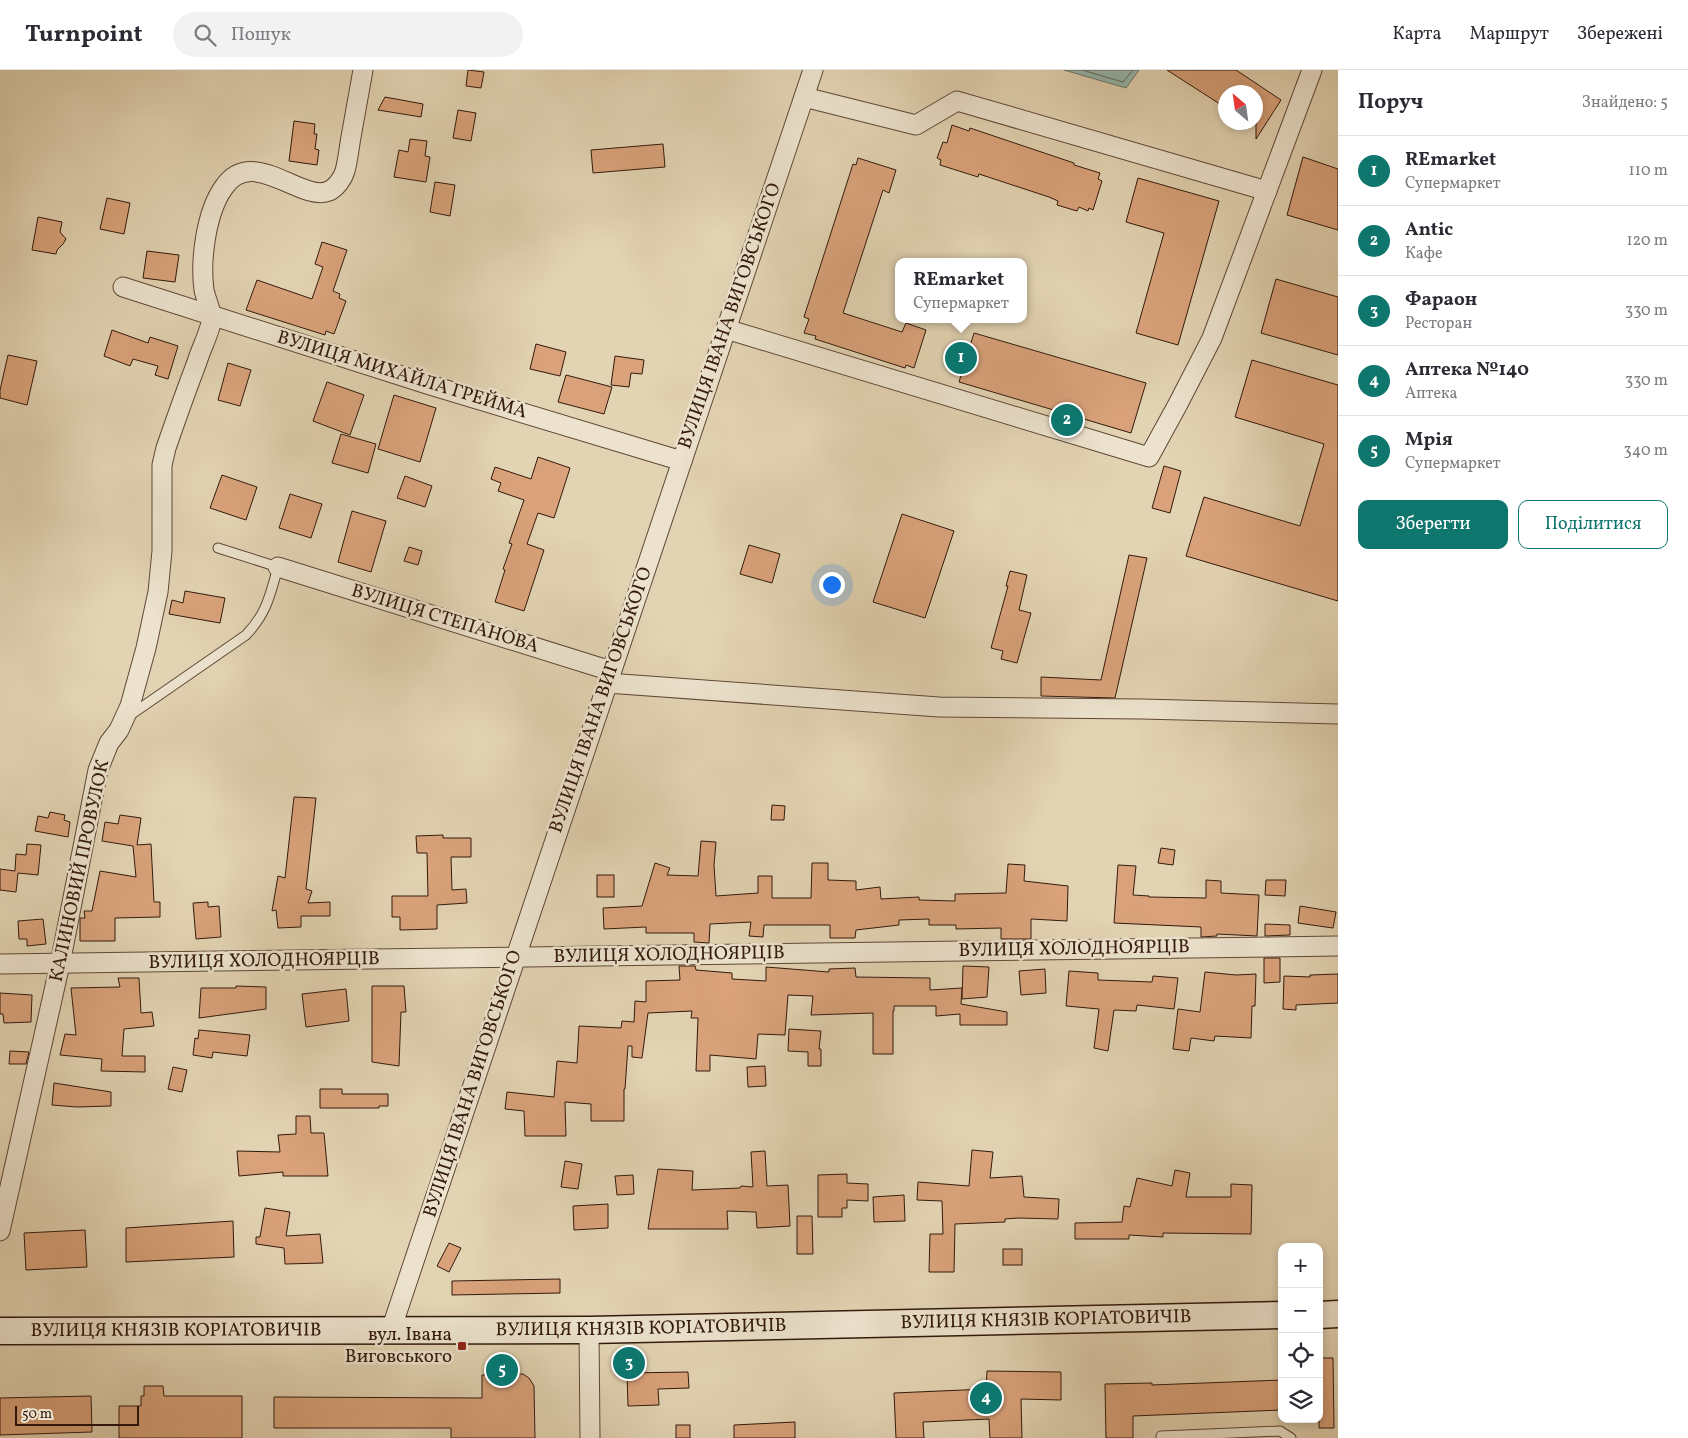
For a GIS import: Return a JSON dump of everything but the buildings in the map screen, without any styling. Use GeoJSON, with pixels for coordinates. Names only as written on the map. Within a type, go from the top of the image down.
{"type":"FeatureCollection","features":[{"type":"Feature","properties":{"kind":"main road"},"geometry":{"type":"LineString","coordinates":[[1323,1315],[1338,1314]]}},
{"type":"Feature","properties":{"kind":"main road","name":"ВУЛИЦЯ КНЯЗІВ КОРІАТОВИЧІВ"},"geometry":{"type":"LineString","coordinates":[[0,1331],[589,1330],[1278,1315]]}},
{"type":"Feature","properties":{"kind":"street"},"geometry":{"type":"LineString","coordinates":[[210,314],[204,292],[203,259],[210,219],[218,196],[224,186],[240,174],[250,172],[272,176],[313,191],[329,191],[335,187],[345,172],[363,70]]}},
{"type":"Feature","properties":{"kind":"street","name":"ВУЛИЦЯ ІВАНА ВИГОВСЬКОГО"},"geometry":{"type":"LineString","coordinates":[[391,1330],[813,70]]}},
{"type":"Feature","properties":{"kind":"street"},"geometry":{"type":"LineString","coordinates":[[726,329],[1149,457],[1212,338],[1312,70]]}},
{"type":"Feature","properties":{"kind":"street"},"geometry":{"type":"LineString","coordinates":[[804,97],[916,125],[957,101],[1267,191]]}},
{"type":"Feature","properties":{"kind":"street","name":"ВУЛИЦЯ МИХАЙЛА ГРЕЙМА"},"geometry":{"type":"LineString","coordinates":[[123,287],[430,385],[682,461]]}},
{"type":"Feature","properties":{"kind":"street","name":"КАЛИНОВИЙ ПРОВУЛОК"},"geometry":{"type":"LineString","coordinates":[[0,1231],[60,964],[98,770],[109,743],[119,730],[130,706],[146,648],[158,592],[162,551],[162,465],[166,448],[211,321],[210,314]]}},
{"type":"Feature","properties":{"kind":"street","name":"ВУЛИЦЯ СТЕПАНОВА"},"geometry":{"type":"LineString","coordinates":[[278,567],[609,677],[939,707],[1141,709],[1338,714]]}},
{"type":"Feature","properties":{"kind":"street","name":"ВУЛИЦЯ ХОЛОДНОЯРЦІВ"},"geometry":{"type":"LineString","coordinates":[[0,964],[1338,946]]}},
{"type":"Feature","properties":{"kind":"street"},"geometry":{"type":"LineString","coordinates":[[589,1330],[590,1438]]}},
{"type":"Feature","properties":{"kind":"lane"},"geometry":{"type":"LineString","coordinates":[[124,720],[246,635],[258,622],[267,602],[278,567],[218,548]]}},
{"type":"Feature","properties":{"kind":"lane"},"geometry":{"type":"LineString","coordinates":[[1162,1438],[1162,1436],[1280,1431],[1291,1438]]}},
{"type":"Feature","properties":{"kind":"water"},"geometry":{"type":"Polygon","coordinates":[[[1064,70],[1139,70],[1126,88],[1064,70]]]}},
{"type":"Feature","properties":{"kind":"place","name":"REmarket"},"geometry":{"type":"Point","coordinates":[961,358]}},
{"type":"Feature","properties":{"kind":"place","name":"Antic"},"geometry":{"type":"Point","coordinates":[1067,420]}},
{"type":"Feature","properties":{"kind":"place","name":"вул. Івана Виговського"},"geometry":{"type":"Point","coordinates":[462,1346]}},
{"type":"Feature","properties":{"kind":"place","name":"Фараон"},"geometry":{"type":"Point","coordinates":[629,1363]}},
{"type":"Feature","properties":{"kind":"place","name":"Мрія"},"geometry":{"type":"Point","coordinates":[502,1370]}},
{"type":"Feature","properties":{"kind":"place","name":"Аптека №140"},"geometry":{"type":"Point","coordinates":[986,1398]}}]}
